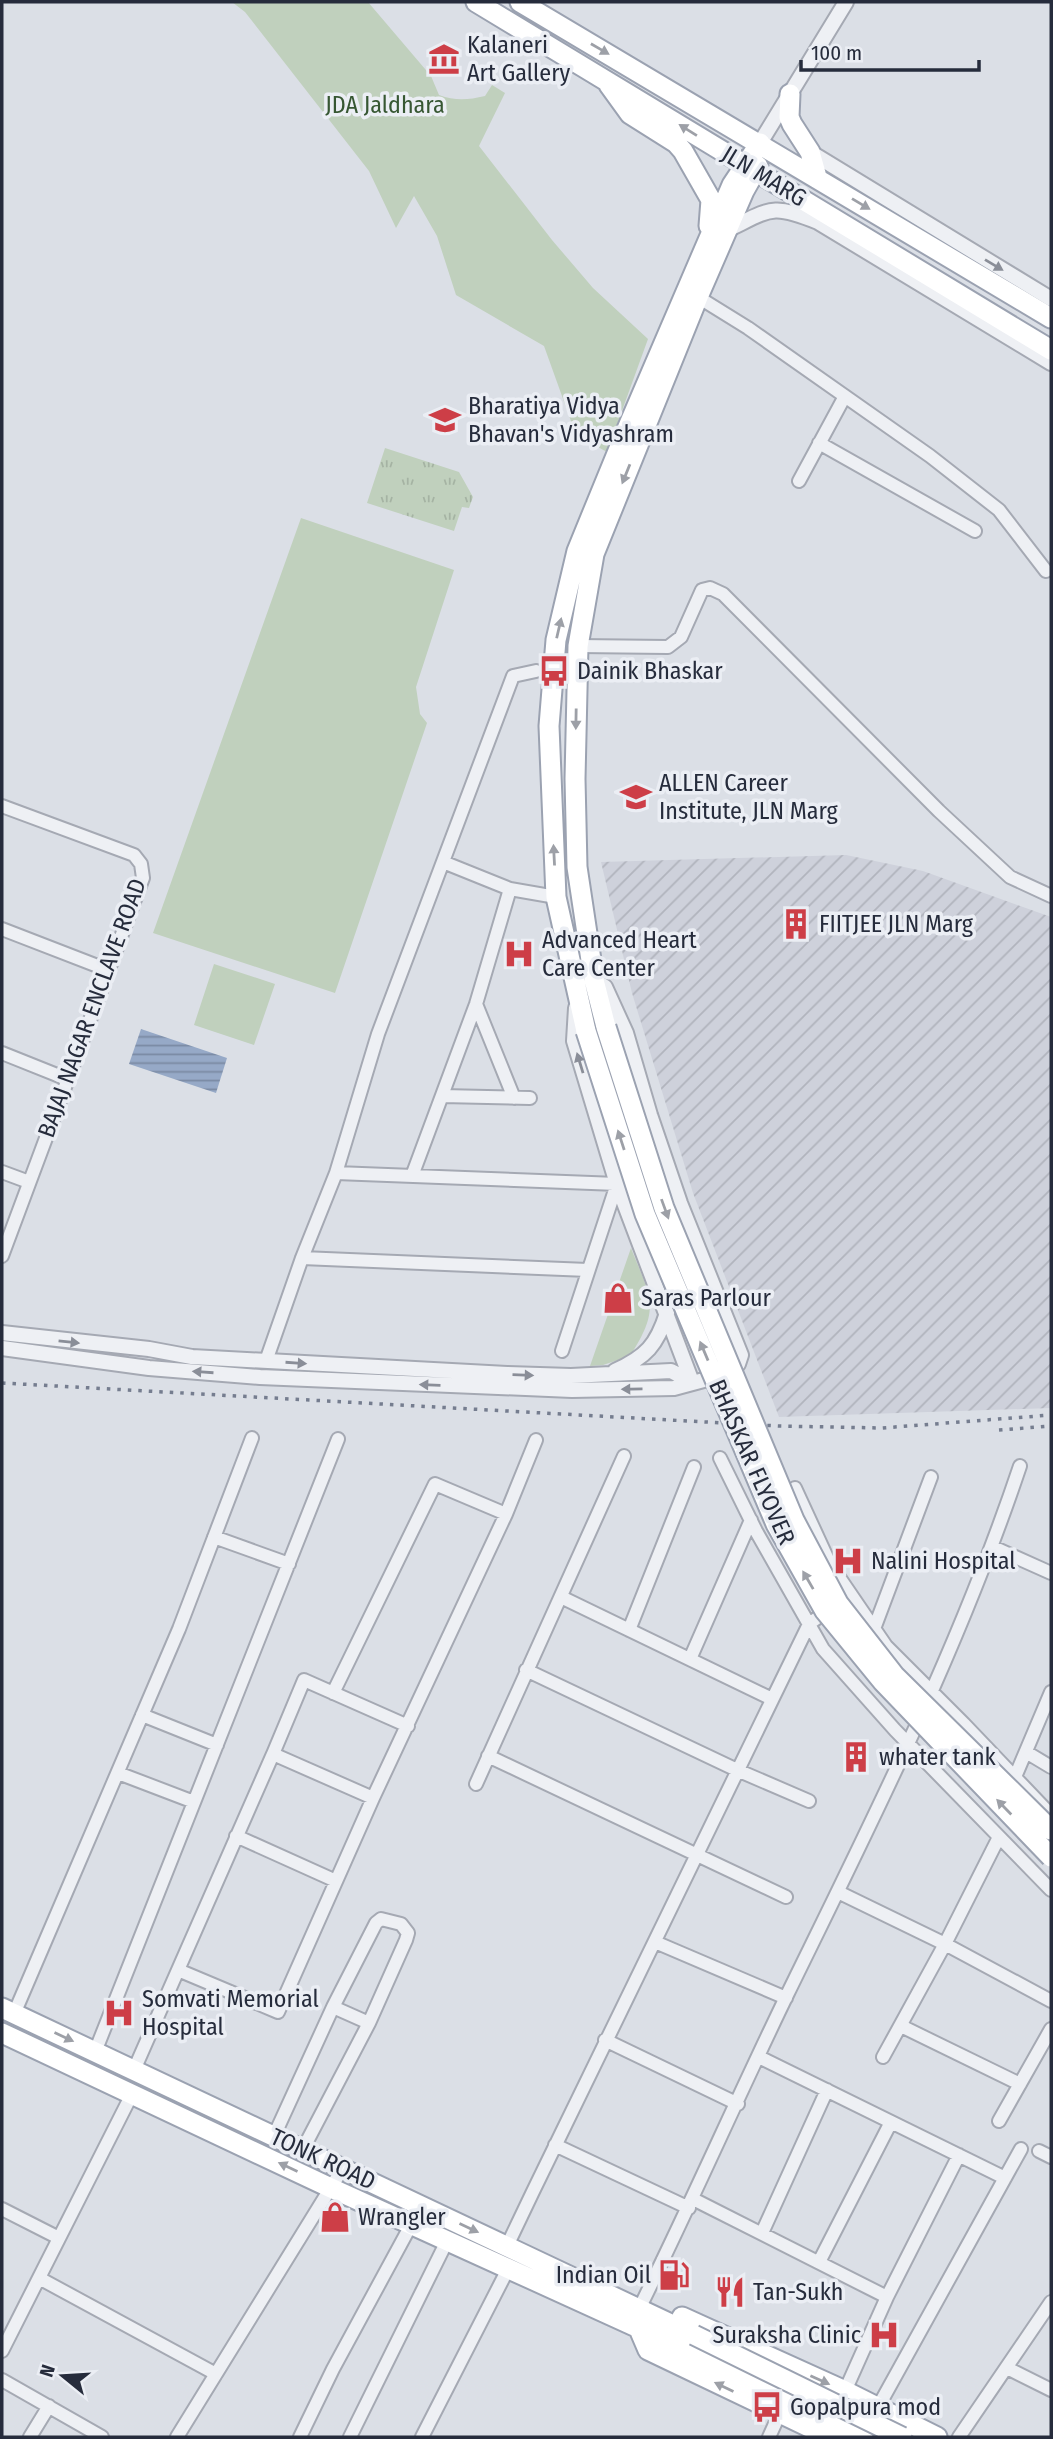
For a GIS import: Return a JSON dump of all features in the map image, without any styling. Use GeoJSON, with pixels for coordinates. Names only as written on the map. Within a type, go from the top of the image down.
{"type":"FeatureCollection","features":[{"type":"Feature","properties":{"kind":"main road","name":"JLN MARG"},"geometry":{"type":"LineString","coordinates":[[476,2],[1045,346]]}},
{"type":"Feature","properties":{"kind":"main road","name":"JLN MARG"},"geometry":{"type":"LineString","coordinates":[[530,4],[817,177],[949,247],[1051,318]]}},
{"type":"Feature","properties":{"kind":"main road"},"geometry":{"type":"LineString","coordinates":[[604,78],[630,114],[676,143],[683,151],[711,200],[708,241]]}},
{"type":"Feature","properties":{"kind":"main road"},"geometry":{"type":"LineString","coordinates":[[790,94],[789,117],[810,152],[817,177]]}},
{"type":"Feature","properties":{"kind":"main road"},"geometry":{"type":"LineString","coordinates":[[586,552],[727,230],[751,168],[764,146]]}},
{"type":"Feature","properties":{"kind":"main road"},"geometry":{"type":"LineString","coordinates":[[586,552],[732,185],[751,168]]}},
{"type":"Feature","properties":{"kind":"main road"},"geometry":{"type":"LineString","coordinates":[[982,322],[1045,346]]}},
{"type":"Feature","properties":{"kind":"main road","name":"BHASKAR FLYOVER"},"geometry":{"type":"LineString","coordinates":[[586,552],[578,646],[576,849],[594,980],[606,1027],[664,1208],[794,1520],[838,1603],[895,1675],[1051,1830]]}},
{"type":"Feature","properties":{"kind":"main road","name":"BHASKAR FLYOVER"},"geometry":{"type":"LineString","coordinates":[[586,552],[556,640],[549,726],[556,897],[586,1031],[645,1214],[776,1524],[825,1611],[883,1682],[1051,1857]]}},
{"type":"Feature","properties":{"kind":"main road","name":"TONK ROAD"},"geometry":{"type":"LineString","coordinates":[[8,2011],[507,2246],[641,2316]]}},
{"type":"Feature","properties":{"kind":"main road","name":"TONK ROAD"},"geometry":{"type":"LineString","coordinates":[[2,2033],[508,2269],[641,2316]]}},
{"type":"Feature","properties":{"kind":"main road"},"geometry":{"type":"LineString","coordinates":[[641,2316],[664,2309],[845,2391],[877,2409],[904,2433]]}},
{"type":"Feature","properties":{"kind":"main road"},"geometry":{"type":"LineString","coordinates":[[641,2316],[863,2437]]}},
{"type":"Feature","properties":{"kind":"main road"},"geometry":{"type":"LineString","coordinates":[[641,2316],[648,2350],[830,2437]]}},
{"type":"Feature","properties":{"kind":"main road"},"geometry":{"type":"LineString","coordinates":[[689,2342],[904,2433],[937,2437]]}},
{"type":"Feature","properties":{"kind":"street"},"geometry":{"type":"LineString","coordinates":[[764,146],[776,116],[846,2]]}},
{"type":"Feature","properties":{"kind":"street"},"geometry":{"type":"LineString","coordinates":[[810,152],[949,247],[1051,299]]}},
{"type":"Feature","properties":{"kind":"street"},"geometry":{"type":"LineString","coordinates":[[727,230],[772,209],[789,211],[818,222],[1051,363]]}},
{"type":"Feature","properties":{"kind":"street"},"geometry":{"type":"LineString","coordinates":[[698,297],[748,328],[930,456],[999,510],[1046,571]]}},
{"type":"Feature","properties":{"kind":"street"},"geometry":{"type":"LineString","coordinates":[[799,481],[845,396]]}},
{"type":"Feature","properties":{"kind":"street"},"geometry":{"type":"LineString","coordinates":[[819,443],[975,531]]}},
{"type":"Feature","properties":{"kind":"street"},"geometry":{"type":"LineString","coordinates":[[578,646],[668,647],[681,637],[702,590],[710,588],[723,594],[939,811],[1010,877],[1051,896]]}},
{"type":"Feature","properties":{"kind":"street"},"geometry":{"type":"LineString","coordinates":[[266,1361],[302,1258],[336,1173],[379,1034],[513,676],[536,671]]}},
{"type":"Feature","properties":{"kind":"street","name":"BAJAJ NAGAR ENCLAVE ROAD"},"geometry":{"type":"LineString","coordinates":[[2,806],[134,855],[141,864],[143,878],[2,1256]]}},
{"type":"Feature","properties":{"kind":"street"},"geometry":{"type":"LineString","coordinates":[[443,862],[510,889],[556,897]]}},
{"type":"Feature","properties":{"kind":"street"},"geometry":{"type":"LineString","coordinates":[[412,1176],[477,1003],[510,889]]}},
{"type":"Feature","properties":{"kind":"street"},"geometry":{"type":"LineString","coordinates":[[2,929],[108,970]]}},
{"type":"Feature","properties":{"kind":"street"},"geometry":{"type":"LineString","coordinates":[[2,1348],[149,1368],[398,1384],[572,1390],[674,1388],[726,1374],[738,1364],[741,1354],[680,1203],[650,1115],[626,1032],[606,987],[594,980]]}},
{"type":"Feature","properties":{"kind":"street"},"geometry":{"type":"LineString","coordinates":[[576,994],[574,1041],[617,1184],[692,1382]]}},
{"type":"Feature","properties":{"kind":"street"},"geometry":{"type":"LineString","coordinates":[[477,1003],[514,1098]]}},
{"type":"Feature","properties":{"kind":"street"},"geometry":{"type":"LineString","coordinates":[[2,1053],[67,1079]]}},
{"type":"Feature","properties":{"kind":"street"},"geometry":{"type":"LineString","coordinates":[[442,1096],[530,1098]]}},
{"type":"Feature","properties":{"kind":"street"},"geometry":{"type":"LineString","coordinates":[[2,1172],[29,1182]]}},
{"type":"Feature","properties":{"kind":"street"},"geometry":{"type":"LineString","coordinates":[[336,1173],[617,1184]]}},
{"type":"Feature","properties":{"kind":"street"},"geometry":{"type":"LineString","coordinates":[[562,1351],[617,1184]]}},
{"type":"Feature","properties":{"kind":"street"},"geometry":{"type":"LineString","coordinates":[[302,1258],[588,1270]]}},
{"type":"Feature","properties":{"kind":"street"},"geometry":{"type":"LineString","coordinates":[[607,1374],[638,1359],[655,1343],[667,1313]]}},
{"type":"Feature","properties":{"kind":"street"},"geometry":{"type":"LineString","coordinates":[[2,1333],[149,1349],[192,1357],[571,1376],[671,1371],[692,1382]]}},
{"type":"Feature","properties":{"kind":"street"},"geometry":{"type":"LineString","coordinates":[[8,2011],[118,1773],[179,1629],[252,1438]]}},
{"type":"Feature","properties":{"kind":"street"},"geometry":{"type":"LineString","coordinates":[[95,2052],[338,1439]]}},
{"type":"Feature","properties":{"kind":"street"},"geometry":{"type":"LineString","coordinates":[[178,1970],[278,2011],[373,1798],[506,1514],[536,1440]]}},
{"type":"Feature","properties":{"kind":"street"},"geometry":{"type":"LineString","coordinates":[[476,1784],[624,1456]]}},
{"type":"Feature","properties":{"kind":"street"},"geometry":{"type":"LineString","coordinates":[[720,1458],[751,1520],[823,1649],[909,1745],[1051,1890]]}},
{"type":"Feature","properties":{"kind":"street"},"geometry":{"type":"LineString","coordinates":[[641,2316],[786,1998],[933,1692],[993,1547],[1020,1466]]}},
{"type":"Feature","properties":{"kind":"street"},"geometry":{"type":"LineString","coordinates":[[629,1630],[694,1467]]}},
{"type":"Feature","properties":{"kind":"street"},"geometry":{"type":"LineString","coordinates":[[874,1629],[932,1477]]}},
{"type":"Feature","properties":{"kind":"street"},"geometry":{"type":"LineString","coordinates":[[333,1693],[435,1484],[506,1514]]}},
{"type":"Feature","properties":{"kind":"street"},"geometry":{"type":"LineString","coordinates":[[795,1488],[830,1564],[886,1646],[1051,1815]]}},
{"type":"Feature","properties":{"kind":"street"},"geometry":{"type":"LineString","coordinates":[[690,1659],[751,1520]]}},
{"type":"Feature","properties":{"kind":"street"},"geometry":{"type":"LineString","coordinates":[[214,1537],[289,1564]]}},
{"type":"Feature","properties":{"kind":"street"},"geometry":{"type":"LineString","coordinates":[[993,1547],[1051,1573]]}},
{"type":"Feature","properties":{"kind":"street"},"geometry":{"type":"LineString","coordinates":[[507,2246],[809,1624],[850,1594]]}},
{"type":"Feature","properties":{"kind":"street"},"geometry":{"type":"LineString","coordinates":[[561,1597],[772,1699]]}},
{"type":"Feature","properties":{"kind":"street"},"geometry":{"type":"LineString","coordinates":[[526,1670],[737,1770],[809,1801]]}},
{"type":"Feature","properties":{"kind":"street"},"geometry":{"type":"LineString","coordinates":[[134,2070],[304,1680],[408,1726]]}},
{"type":"Feature","properties":{"kind":"street"},"geometry":{"type":"LineString","coordinates":[[1015,1777],[1051,1692]]}},
{"type":"Feature","properties":{"kind":"street"},"geometry":{"type":"LineString","coordinates":[[142,1715],[216,1745]]}},
{"type":"Feature","properties":{"kind":"street"},"geometry":{"type":"LineString","coordinates":[[1026,1752],[1051,1767]]}},
{"type":"Feature","properties":{"kind":"street"},"geometry":{"type":"LineString","coordinates":[[273,1754],[373,1798]]}},
{"type":"Feature","properties":{"kind":"street"},"geometry":{"type":"LineString","coordinates":[[488,1756],[786,1897]]}},
{"type":"Feature","properties":{"kind":"street"},"geometry":{"type":"LineString","coordinates":[[118,1773],[194,1802]]}},
{"type":"Feature","properties":{"kind":"street"},"geometry":{"type":"LineString","coordinates":[[236,1836],[336,1881]]}},
{"type":"Feature","properties":{"kind":"street"},"geometry":{"type":"LineString","coordinates":[[883,2057],[945,1944],[999,1837]]}},
{"type":"Feature","properties":{"kind":"street"},"geometry":{"type":"LineString","coordinates":[[838,1892],[945,1944],[1051,2001]]}},
{"type":"Feature","properties":{"kind":"street"},"geometry":{"type":"LineString","coordinates":[[274,2136],[333,2007],[376,1923],[381,1919],[401,1924],[408,1933],[406,1940],[369,2023],[303,2149]]}},
{"type":"Feature","properties":{"kind":"street"},"geometry":{"type":"LineString","coordinates":[[655,1942],[786,1998]]}},
{"type":"Feature","properties":{"kind":"street"},"geometry":{"type":"LineString","coordinates":[[333,2007],[369,2023]]}},
{"type":"Feature","properties":{"kind":"street"},"geometry":{"type":"LineString","coordinates":[[901,2026],[1020,2084]]}},
{"type":"Feature","properties":{"kind":"street"},"geometry":{"type":"LineString","coordinates":[[999,2121],[1051,2028]]}},
{"type":"Feature","properties":{"kind":"street"},"geometry":{"type":"LineString","coordinates":[[605,2040],[738,2104]]}},
{"type":"Feature","properties":{"kind":"street"},"geometry":{"type":"LineString","coordinates":[[759,2057],[1004,2178]]}},
{"type":"Feature","properties":{"kind":"street"},"geometry":{"type":"LineString","coordinates":[[762,2233],[827,2090]]}},
{"type":"Feature","properties":{"kind":"street"},"geometry":{"type":"LineString","coordinates":[[2,2351],[132,2094]]}},
{"type":"Feature","properties":{"kind":"street"},"geometry":{"type":"LineString","coordinates":[[819,2262],[891,2122]]}},
{"type":"Feature","properties":{"kind":"street"},"geometry":{"type":"LineString","coordinates":[[555,2145],[762,2233],[887,2297]]}},
{"type":"Feature","properties":{"kind":"street"},"geometry":{"type":"LineString","coordinates":[[877,2409],[1021,2149]]}},
{"type":"Feature","properties":{"kind":"street"},"geometry":{"type":"LineString","coordinates":[[1038,2151],[1051,2157]]}},
{"type":"Feature","properties":{"kind":"street"},"geometry":{"type":"LineString","coordinates":[[845,2391],[887,2297],[959,2155]]}},
{"type":"Feature","properties":{"kind":"street"},"geometry":{"type":"LineString","coordinates":[[177,2437],[343,2168]]}},
{"type":"Feature","properties":{"kind":"street"},"geometry":{"type":"LineString","coordinates":[[2,2209],[59,2238]]}},
{"type":"Feature","properties":{"kind":"street"},"geometry":{"type":"LineString","coordinates":[[300,2437],[333,2369],[411,2225]]}},
{"type":"Feature","properties":{"kind":"street"},"geometry":{"type":"LineString","coordinates":[[350,2437],[447,2241]]}},
{"type":"Feature","properties":{"kind":"street"},"geometry":{"type":"LineString","coordinates":[[422,2437],[508,2269]]}},
{"type":"Feature","properties":{"kind":"street"},"geometry":{"type":"LineString","coordinates":[[39,2278],[216,2374]]}},
{"type":"Feature","properties":{"kind":"street"},"geometry":{"type":"LineString","coordinates":[[959,2437],[1051,2304]]}},
{"type":"Feature","properties":{"kind":"street"},"geometry":{"type":"LineString","coordinates":[[1007,2368],[1051,2390]]}},
{"type":"Feature","properties":{"kind":"street"},"geometry":{"type":"LineString","coordinates":[[2,2381],[102,2437]]}},
{"type":"Feature","properties":{"kind":"street"},"geometry":{"type":"LineString","coordinates":[[30,2437],[48,2406]]}},
{"type":"Feature","properties":{"kind":"street"},"geometry":{"type":"LineString","coordinates":[[769,2437],[780,2413]]}},
{"type":"Feature","properties":{"kind":"shaded area"},"geometry":{"type":"Polygon","coordinates":[[[846,855],[923,871],[1051,917],[1051,1408],[779,1417],[693,1193],[632,993],[601,862],[846,855]]]}},
{"type":"Feature","properties":{"kind":"green space","name":"JDA Jaldhara"},"geometry":{"type":"Polygon","coordinates":[[[232,2],[368,2],[431,76],[439,95],[456,99],[485,96],[492,85],[505,93],[479,146],[593,288],[648,339],[607,452],[576,435],[544,346],[456,295],[437,236],[414,196],[396,228],[369,171],[245,12],[232,2]]]}},
{"type":"Feature","properties":{"kind":"green space"},"geometry":{"type":"Polygon","coordinates":[[[385,448],[459,472],[473,497],[469,508],[462,507],[454,531],[367,503],[385,448]]]}},
{"type":"Feature","properties":{"kind":"green space"},"geometry":{"type":"Polygon","coordinates":[[[301,518],[454,570],[416,687],[420,714],[427,723],[335,993],[153,933],[301,518]]]}},
{"type":"Feature","properties":{"kind":"green space"},"geometry":{"type":"Polygon","coordinates":[[[214,964],[275,984],[254,1045],[194,1025],[214,964]]]}},
{"type":"Feature","properties":{"kind":"green space"},"geometry":{"type":"Polygon","coordinates":[[[631,1248],[650,1302],[646,1325],[630,1356],[603,1365],[590,1366],[631,1248]]]}},
{"type":"Feature","properties":{"kind":"water"},"geometry":{"type":"Polygon","coordinates":[[[141,1029],[227,1058],[216,1093],[129,1064],[141,1029]]]}},
{"type":"Feature","properties":{"kind":"railway"},"geometry":{"type":"LineString","coordinates":[[2,1383],[778,1426],[882,1428],[1051,1415]]}},
{"type":"Feature","properties":{"kind":"railway"},"geometry":{"type":"LineString","coordinates":[[999,1430],[1051,1426]]}},
{"type":"Feature","properties":{"kind":"place","name":"Kalaneri Art Gallery"},"geometry":{"type":"Point","coordinates":[444,59]}},
{"type":"Feature","properties":{"kind":"place","name":"Bharatiya Vidya Bhavan's Vidyashram"},"geometry":{"type":"Point","coordinates":[445,420]}},
{"type":"Feature","properties":{"kind":"place","name":"Dainik Bhaskar"},"geometry":{"type":"Point","coordinates":[554,671]}},
{"type":"Feature","properties":{"kind":"place","name":"ALLEN Career Institute, JLN Marg"},"geometry":{"type":"Point","coordinates":[636,797]}},
{"type":"Feature","properties":{"kind":"place","name":"FIITJEE JLN Marg"},"geometry":{"type":"Point","coordinates":[796,924]}},
{"type":"Feature","properties":{"kind":"place","name":"Advanced Heart Care Center"},"geometry":{"type":"Point","coordinates":[519,954]}},
{"type":"Feature","properties":{"kind":"place","name":"Saras Parlour"},"geometry":{"type":"Point","coordinates":[618,1298]}},
{"type":"Feature","properties":{"kind":"place","name":"Nalini Hospital"},"geometry":{"type":"Point","coordinates":[848,1561]}},
{"type":"Feature","properties":{"kind":"place","name":"whater tank"},"geometry":{"type":"Point","coordinates":[856,1757]}},
{"type":"Feature","properties":{"kind":"place","name":"Somvati Memorial Hospital"},"geometry":{"type":"Point","coordinates":[119,2013]}},
{"type":"Feature","properties":{"kind":"place","name":"Wrangler"},"geometry":{"type":"Point","coordinates":[335,2217]}},
{"type":"Feature","properties":{"kind":"place","name":"Indian Oil"},"geometry":{"type":"Point","coordinates":[674,2275]}},
{"type":"Feature","properties":{"kind":"place","name":"Tan-Sukh"},"geometry":{"type":"Point","coordinates":[730,2292]}},
{"type":"Feature","properties":{"kind":"place","name":"Suraksha Clinic"},"geometry":{"type":"Point","coordinates":[884,2335]}},
{"type":"Feature","properties":{"kind":"place","name":"Gopalpura mod"},"geometry":{"type":"Point","coordinates":[767,2407]}}]}
